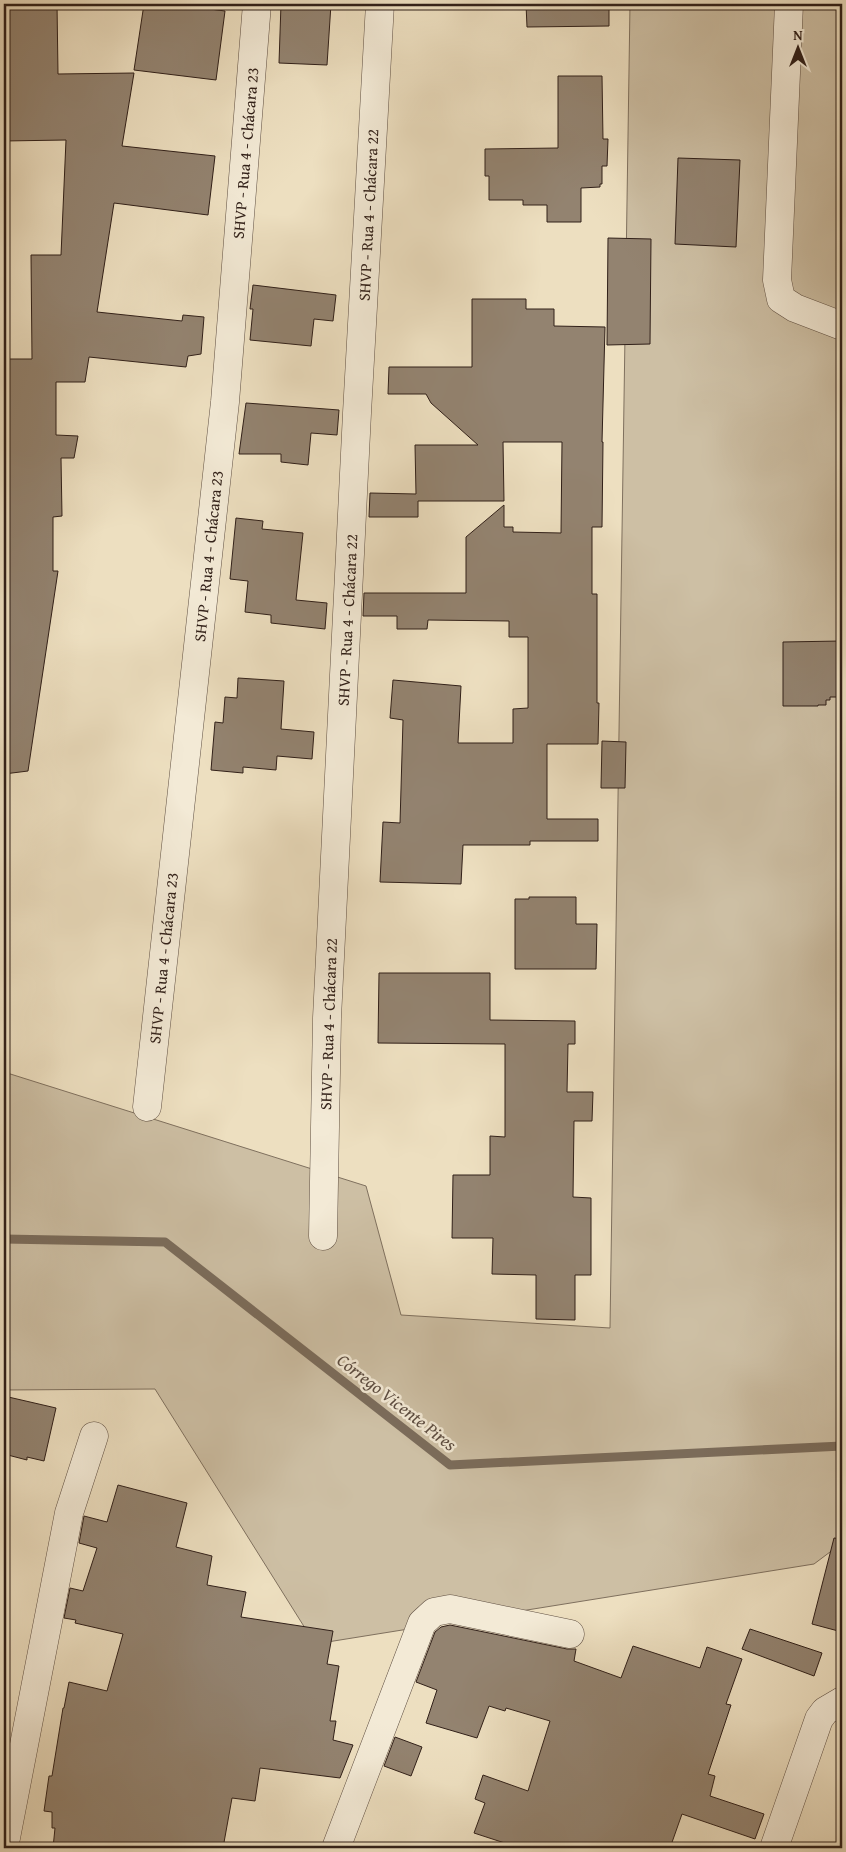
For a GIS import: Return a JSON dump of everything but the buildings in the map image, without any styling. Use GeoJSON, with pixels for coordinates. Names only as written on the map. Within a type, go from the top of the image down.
{"type":"FeatureCollection","features":[{"type":"Feature","properties":{"kind":"street","name":"SHVP - Rua 4 - Chácara 23"},"geometry":{"type":"LineString","coordinates":[[146,1107],[225,402],[257,4]]}},
{"type":"Feature","properties":{"kind":"street","name":"SHVP - Rua 4 - Chácara 22"},"geometry":{"type":"LineString","coordinates":[[322,1236],[327,1018],[358,393],[380,4]]}},
{"type":"Feature","properties":{"kind":"street"},"geometry":{"type":"LineString","coordinates":[[789,4],[777,280],[781,299],[795,308],[842,326]]}},
{"type":"Feature","properties":{"kind":"street"},"geometry":{"type":"LineString","coordinates":[[4,1848],[69,1513],[94,1436]]}},
{"type":"Feature","properties":{"kind":"street"},"geometry":{"type":"LineString","coordinates":[[336,1848],[422,1623],[434,1612],[450,1609],[570,1634]]}},
{"type":"Feature","properties":{"kind":"street"},"geometry":{"type":"LineString","coordinates":[[774,1848],[819,1719],[825,1711],[842,1701]]}},
{"type":"Feature","properties":{"kind":"shaded area"},"geometry":{"type":"Polygon","coordinates":[[[630,4],[842,4],[842,1543],[814,1564],[315,1644],[155,1389],[4,1390],[4,1072],[366,1186],[401,1315],[610,1328],[630,4]]]}},
{"type":"Feature","properties":{"kind":"waterway","name":"Córrego Vicente Pires"},"geometry":{"type":"LineString","coordinates":[[4,1239],[165,1242],[450,1465],[842,1446]]}}]}
